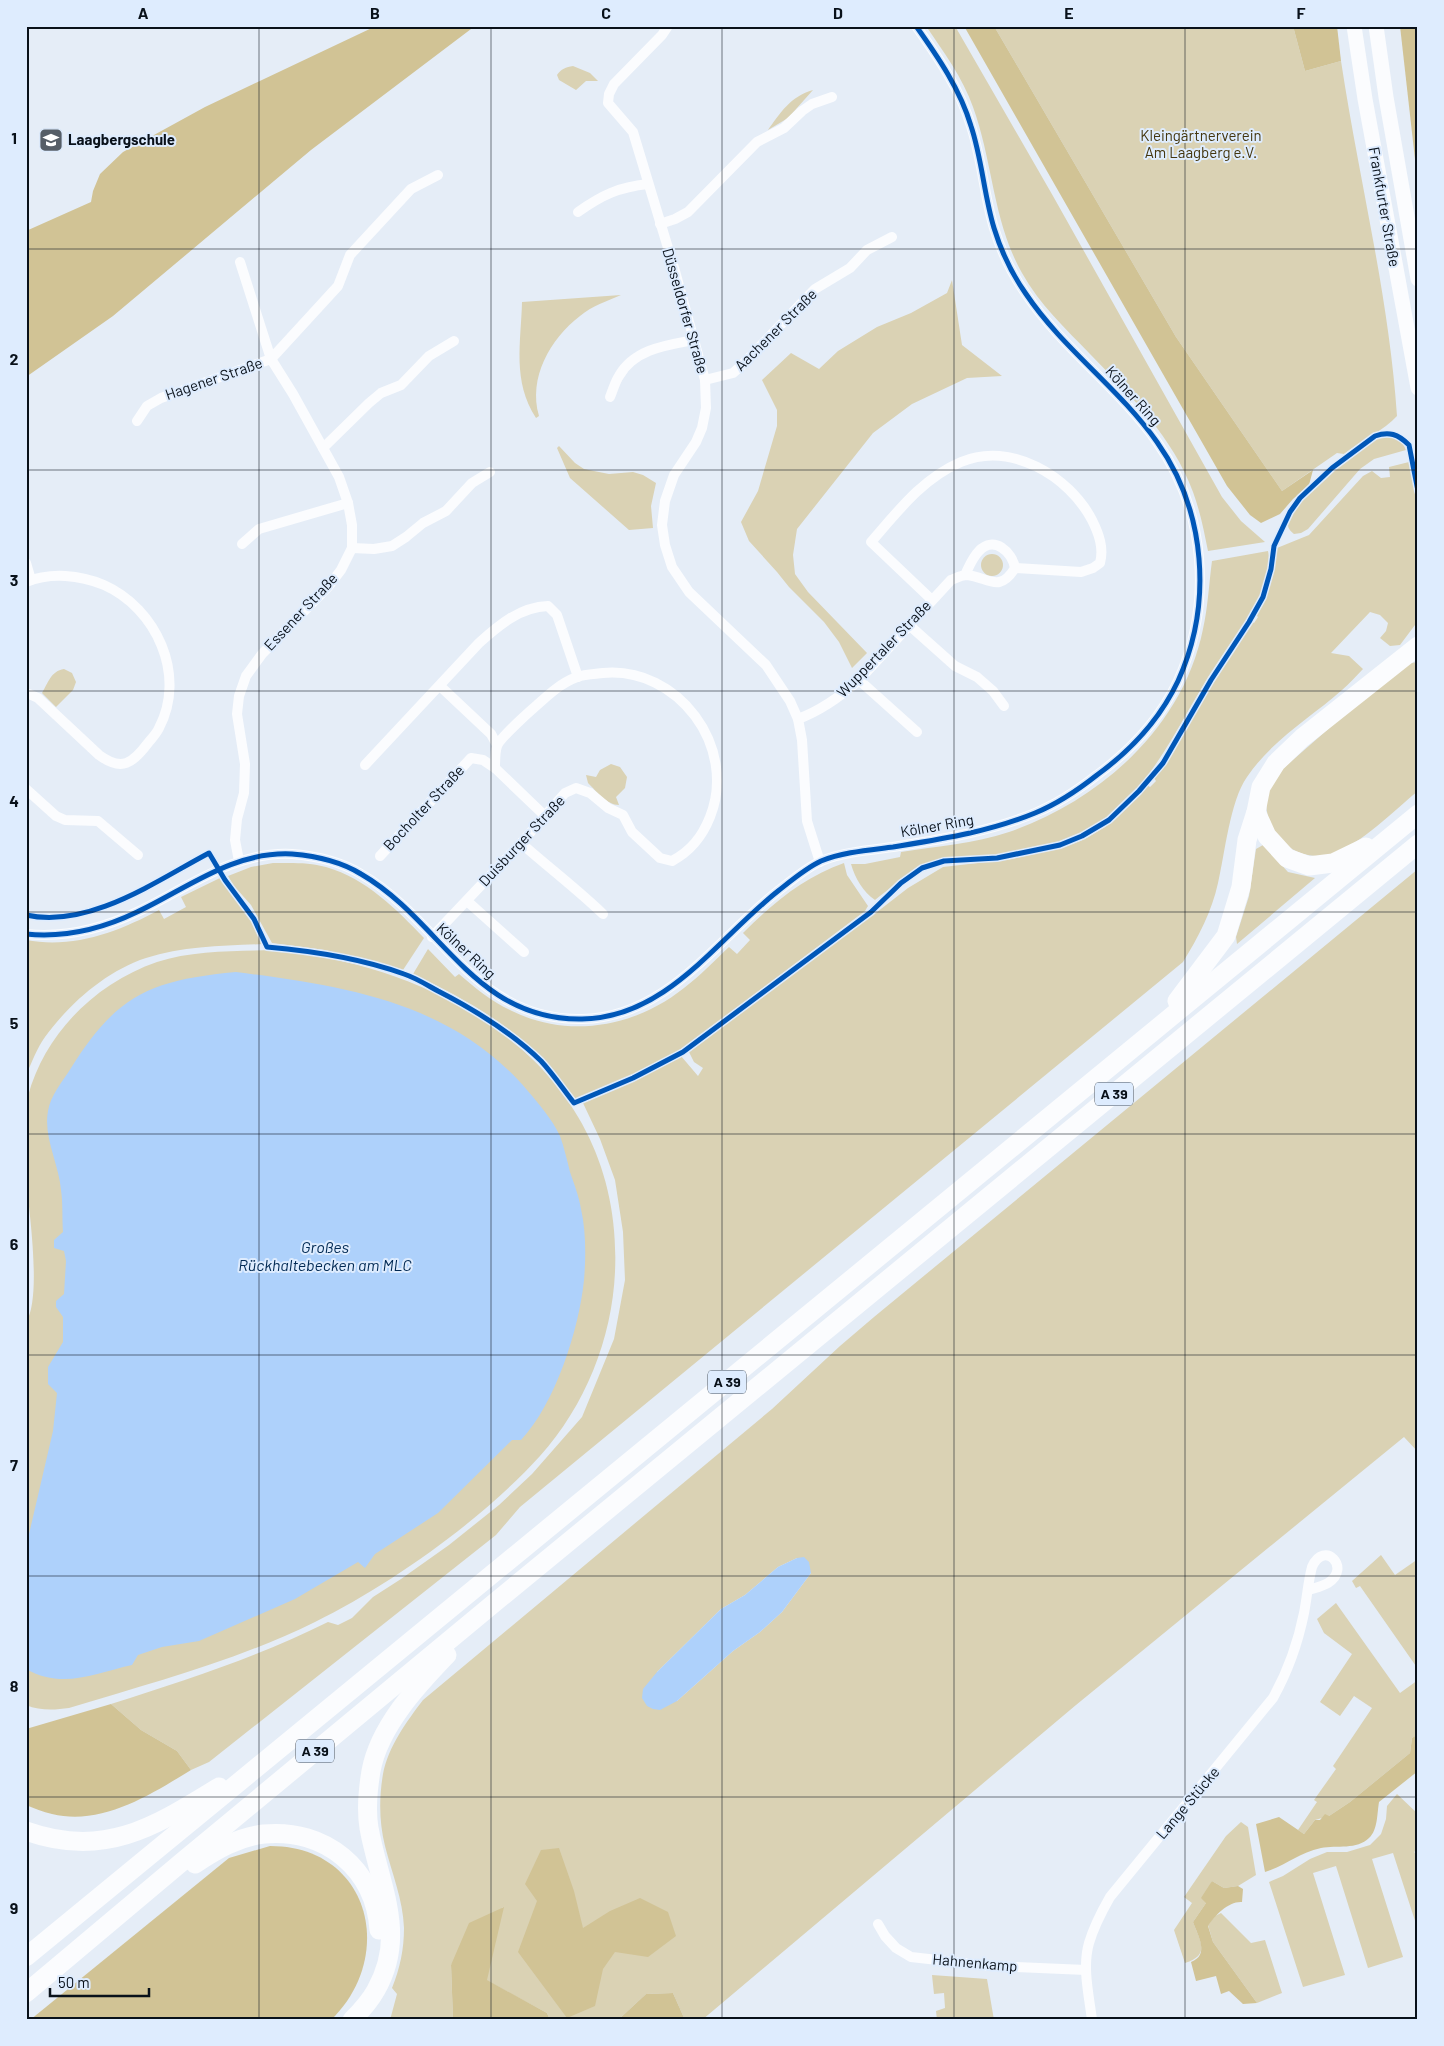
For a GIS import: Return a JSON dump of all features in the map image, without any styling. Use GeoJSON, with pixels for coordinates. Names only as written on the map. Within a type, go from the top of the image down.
{"type":"FeatureCollection","features":[{"type":"Feature","properties":{"kind":"highway"},"geometry":{"type":"LineString","coordinates":[[1151,1033],[1197,977],[1226,936],[1241,887],[1247,840],[1256,812],[1261,787],[1276,763],[1302,738],[1417,646]]}},
{"type":"Feature","properties":{"kind":"highway"},"geometry":{"type":"LineString","coordinates":[[1256,812],[1267,836],[1287,858],[1310,866],[1333,863],[1394,834]]}},
{"type":"Feature","properties":{"kind":"highway","name":"A 39"},"geometry":{"type":"LineString","coordinates":[[26,1957],[1418,814]]}},
{"type":"Feature","properties":{"kind":"highway","name":"A 39"},"geometry":{"type":"LineString","coordinates":[[26,1993],[183,1860],[499,1599],[1418,844]]}},
{"type":"Feature","properties":{"kind":"highway"},"geometry":{"type":"LineString","coordinates":[[357,2015],[376,1990],[386,1968],[392,1928],[369,1825],[371,1770],[382,1740],[413,1691],[499,1599]]}},
{"type":"Feature","properties":{"kind":"highway"},"geometry":{"type":"LineString","coordinates":[[26,1832],[68,1842],[96,1842],[121,1838],[157,1824],[285,1744]]}},
{"type":"Feature","properties":{"kind":"highway"},"geometry":{"type":"LineString","coordinates":[[133,1904],[216,1850],[238,1841],[262,1834],[285,1833],[304,1836],[324,1844],[353,1866],[372,1894],[377,1910],[378,1960],[357,2015]]}},
{"type":"Feature","properties":{"kind":"street","name":"Düsseldorfer Straße"},"geometry":{"type":"LineString","coordinates":[[668,26],[662,35],[614,84],[609,94],[608,103],[632,132],[675,271],[705,380],[706,408],[702,428],[696,442],[674,475],[665,501],[662,525],[665,545],[672,567],[689,592],[766,665],[790,701],[798,719],[802,740],[807,821],[820,862]]}},
{"type":"Feature","properties":{"kind":"street","name":"Kölner Ring"},"geometry":{"type":"LineString","coordinates":[[26,934],[66,934],[96,929],[136,912],[219,869],[257,856],[287,854],[321,858],[347,866],[364,875],[400,902],[486,988],[518,1006],[549,1016],[583,1019],[614,1015],[650,1001],[679,981],[763,903],[795,877],[820,862],[845,855],[966,835],[1003,826],[1043,810],[1081,788],[1119,759],[1154,720],[1176,684],[1192,644],[1200,597],[1200,561],[1196,532],[1181,483],[1159,445],[1133,412],[1057,332],[1027,296],[1007,262],[994,229],[971,124],[956,88],[936,54],[916,26]]}},
{"type":"Feature","properties":{"kind":"street","name":"Frankfurter Straße"},"geometry":{"type":"LineString","coordinates":[[1354,26],[1365,99],[1418,388]]}},
{"type":"Feature","properties":{"kind":"street","name":"Frankfurter Straße"},"geometry":{"type":"LineString","coordinates":[[1376,26],[1386,97],[1418,279]]}},
{"type":"Feature","properties":{"kind":"street"},"geometry":{"type":"LineString","coordinates":[[660,224],[688,212],[757,142],[784,128],[812,104],[832,97]]}},
{"type":"Feature","properties":{"kind":"street"},"geometry":{"type":"LineString","coordinates":[[271,360],[338,286],[350,255],[411,189],[438,175]]}},
{"type":"Feature","properties":{"kind":"street"},"geometry":{"type":"LineString","coordinates":[[578,212],[614,191],[627,186],[648,184]]}},
{"type":"Feature","properties":{"kind":"street","name":"Aachener Straße"},"geometry":{"type":"LineString","coordinates":[[705,380],[732,373],[815,289],[850,268],[867,250],[892,237]]}},
{"type":"Feature","properties":{"kind":"street","name":"Essener Straße"},"geometry":{"type":"LineString","coordinates":[[238,861],[235,840],[237,819],[244,793],[245,764],[237,714],[239,696],[246,676],[262,654],[328,587],[341,570],[352,548],[352,525],[348,503],[338,476],[271,360],[240,262]]}},
{"type":"Feature","properties":{"kind":"street"},"geometry":{"type":"LineString","coordinates":[[610,397],[620,374],[633,360],[651,349],[694,340]]}},
{"type":"Feature","properties":{"kind":"street"},"geometry":{"type":"LineString","coordinates":[[323,448],[381,393],[401,385],[429,356],[454,341]]}},
{"type":"Feature","properties":{"kind":"street","name":"Hagener Straße"},"geometry":{"type":"LineString","coordinates":[[138,421],[147,406],[161,398],[271,360]]}},
{"type":"Feature","properties":{"kind":"street"},"geometry":{"type":"LineString","coordinates":[[932,600],[871,542],[927,481],[963,461],[994,457],[1012,458],[1049,473],[1068,488],[1086,509],[1096,527],[1103,551],[1100,563],[1094,568],[1081,572],[1015,568]]}},
{"type":"Feature","properties":{"kind":"street"},"geometry":{"type":"LineString","coordinates":[[352,548],[374,550],[392,546],[423,523],[446,511],[472,483],[490,472]]}},
{"type":"Feature","properties":{"kind":"street"},"geometry":{"type":"LineString","coordinates":[[242,544],[259,529],[348,503]]}},
{"type":"Feature","properties":{"kind":"street"},"geometry":{"type":"LineString","coordinates":[[988,545],[998,545],[1014,559],[1015,568],[1012,574],[1003,581],[992,583],[965,575],[973,557],[980,549],[988,545]]}},
{"type":"Feature","properties":{"kind":"street"},"geometry":{"type":"LineString","coordinates":[[26,563],[29,581],[55,576],[72,576],[93,580],[115,590],[134,604],[153,626],[164,650],[169,670],[169,691],[160,728],[138,757],[131,762],[119,764],[106,760],[38,698],[29,694],[26,695]]}},
{"type":"Feature","properties":{"kind":"street","name":"Wuppertaler Straße"},"geometry":{"type":"LineString","coordinates":[[798,719],[823,708],[842,695],[859,680],[951,580],[965,575]]}},
{"type":"Feature","properties":{"kind":"street"},"geometry":{"type":"LineString","coordinates":[[365,765],[494,629],[512,617],[533,607],[548,606],[557,615],[578,677],[553,690],[497,745]]}},
{"type":"Feature","properties":{"kind":"street"},"geometry":{"type":"LineString","coordinates":[[910,625],[955,666],[977,677],[993,691],[1004,706]]}},
{"type":"Feature","properties":{"kind":"street","name":"Duisburger Straße"},"geometry":{"type":"LineString","coordinates":[[432,936],[521,843],[544,815],[566,793],[576,788],[590,793],[608,808],[623,815],[630,830],[660,858],[672,861],[686,854],[701,835],[713,810],[718,777],[712,748],[700,722],[684,703],[654,681],[620,672],[578,677]]}},
{"type":"Feature","properties":{"kind":"street"},"geometry":{"type":"LineString","coordinates":[[859,680],[917,732]]}},
{"type":"Feature","properties":{"kind":"street"},"geometry":{"type":"LineString","coordinates":[[440,686],[491,734],[497,745],[494,768],[544,815]]}},
{"type":"Feature","properties":{"kind":"street","name":"Bocholter Straße"},"geometry":{"type":"LineString","coordinates":[[380,856],[471,758],[483,760],[494,768]]}},
{"type":"Feature","properties":{"kind":"street"},"geometry":{"type":"LineString","coordinates":[[26,789],[56,816],[65,820],[98,822],[138,856]]}},
{"type":"Feature","properties":{"kind":"street"},"geometry":{"type":"LineString","coordinates":[[521,843],[603,914]]}},
{"type":"Feature","properties":{"kind":"street"},"geometry":{"type":"LineString","coordinates":[[467,901],[524,952]]}},
{"type":"Feature","properties":{"kind":"street","name":"Lange Stücke"},"geometry":{"type":"LineString","coordinates":[[1092,2020],[1086,1970],[1089,1944],[1098,1919],[1110,1897],[1274,1698],[1285,1676],[1296,1646],[1309,1590]]}},
{"type":"Feature","properties":{"kind":"street","name":"Hahnenkamp"},"geometry":{"type":"LineString","coordinates":[[878,1924],[885,1936],[896,1948],[911,1957],[991,1966],[1086,1970]]}},
{"type":"Feature","properties":{"kind":"green space"},"geometry":{"type":"Polygon","coordinates":[[[926,26],[955,26],[1222,497],[1241,521],[1265,542],[1208,551],[1193,492],[1174,453],[1162,435],[1135,401],[1053,316],[1036,295],[1012,253],[1005,233],[980,128],[969,96],[952,65],[926,26]]]}},
{"type":"Feature","properties":{"kind":"green space","name":"Kleingärtnerverein Am Laagberg e.V."},"geometry":{"type":"Polygon","coordinates":[[[994,26],[1293,26],[1305,71],[1341,61],[1381,282],[1397,416],[1386,426],[1344,454],[1337,453],[1282,491],[1176,337],[994,26]]]}},
{"type":"Feature","properties":{"kind":"green space"},"geometry":{"type":"Polygon","coordinates":[[[573,66],[590,73],[598,81],[586,81],[576,90],[559,80],[557,75],[560,71],[573,66]]]}},
{"type":"Feature","properties":{"kind":"green space"},"geometry":{"type":"Polygon","coordinates":[[[813,90],[788,118],[768,130],[792,101],[798,96],[813,90]]]}},
{"type":"Feature","properties":{"kind":"green space"},"geometry":{"type":"Polygon","coordinates":[[[952,280],[962,345],[1002,376],[967,378],[912,404],[873,433],[797,529],[793,555],[795,574],[808,592],[867,653],[852,668],[839,642],[824,622],[789,587],[749,541],[741,522],[758,491],[777,426],[777,410],[762,380],[791,353],[819,369],[838,351],[877,327],[911,313],[947,293],[952,280]]]}},
{"type":"Feature","properties":{"kind":"green space"},"geometry":{"type":"Polygon","coordinates":[[[621,295],[585,312],[559,336],[544,360],[539,374],[536,402],[539,416],[536,418],[528,404],[521,376],[522,302],[621,295]]]}},
{"type":"Feature","properties":{"kind":"green space"},"geometry":{"type":"Polygon","coordinates":[[[1382,435],[1390,435],[1397,438],[1402,442],[1406,450],[1374,459],[1360,469],[1308,529],[1294,534],[1288,525],[1291,515],[1300,502],[1343,462],[1382,435]]]}},
{"type":"Feature","properties":{"kind":"green space"},"geometry":{"type":"Polygon","coordinates":[[[559,446],[575,463],[584,469],[609,474],[633,472],[643,475],[656,483],[651,506],[653,528],[629,530],[570,478],[557,448],[559,446]]]}},
{"type":"Feature","properties":{"kind":"green space"},"geometry":{"type":"Polygon","coordinates":[[[1409,462],[1418,507],[1418,621],[1400,645],[1390,646],[1380,638],[1386,631],[1388,623],[1380,615],[1370,612],[1331,653],[1349,656],[1363,669],[1342,690],[1279,741],[1247,777],[1236,799],[1232,813],[1212,904],[1199,934],[1183,962],[520,1507],[496,1535],[209,1762],[191,1770],[177,1751],[141,1730],[111,1704],[248,1657],[328,1622],[338,1625],[352,1618],[373,1597],[449,1545],[499,1505],[532,1474],[582,1417],[614,1339],[625,1280],[623,1232],[615,1180],[600,1139],[583,1103],[629,1083],[681,1056],[698,1076],[703,1068],[694,1062],[689,1052],[868,917],[908,888],[943,867],[1012,859],[1064,847],[1085,839],[1105,827],[1147,785],[1150,787],[1156,781],[1154,778],[1205,692],[1251,621],[1254,623],[1258,617],[1256,615],[1270,585],[1277,548],[1309,535],[1363,476],[1372,471],[1381,478],[1390,477],[1389,467],[1409,462]]]}},
{"type":"Feature","properties":{"kind":"green space"},"geometry":{"type":"Polygon","coordinates":[[[1268,551],[1269,564],[1266,578],[1254,608],[1206,681],[1151,772],[1116,811],[1094,827],[1070,840],[1043,848],[1015,853],[949,858],[934,861],[907,875],[875,900],[863,889],[851,864],[865,864],[900,857],[901,852],[969,842],[1009,832],[1043,818],[1075,801],[1106,780],[1133,755],[1157,728],[1177,698],[1193,665],[1203,629],[1212,561],[1268,551]]]}},
{"type":"Feature","properties":{"kind":"green space"},"geometry":{"type":"Polygon","coordinates":[[[992,554],[1000,557],[1003,565],[1000,573],[992,576],[984,573],[981,565],[984,557],[992,554]]]}},
{"type":"Feature","properties":{"kind":"green space"},"geometry":{"type":"Polygon","coordinates":[[[1418,662],[1418,791],[1366,835],[1344,849],[1332,854],[1319,856],[1298,852],[1290,847],[1276,834],[1266,808],[1269,789],[1278,773],[1391,674],[1411,663],[1418,662]]]}},
{"type":"Feature","properties":{"kind":"green space"},"geometry":{"type":"Polygon","coordinates":[[[64,669],[72,673],[76,682],[73,690],[56,707],[42,693],[53,675],[64,669]]]}},
{"type":"Feature","properties":{"kind":"green space"},"geometry":{"type":"Polygon","coordinates":[[[611,764],[620,767],[627,777],[625,788],[616,797],[619,805],[610,803],[602,797],[588,783],[586,775],[596,777],[600,770],[611,764]]]}},
{"type":"Feature","properties":{"kind":"green space"},"geometry":{"type":"Polygon","coordinates":[[[1263,845],[1288,872],[1315,878],[1237,944],[1236,937],[1249,896],[1256,849],[1263,845]]]}},
{"type":"Feature","properties":{"kind":"green space"},"geometry":{"type":"Polygon","coordinates":[[[273,863],[313,864],[341,872],[380,896],[424,938],[403,970],[325,950],[272,943],[251,905],[234,886],[228,876],[251,867],[273,863]]]}},
{"type":"Feature","properties":{"kind":"green space"},"geometry":{"type":"Polygon","coordinates":[[[844,863],[847,875],[868,906],[865,911],[680,1050],[618,1082],[576,1099],[542,1059],[503,1025],[444,989],[413,974],[428,949],[455,977],[459,974],[498,1003],[534,1020],[556,1025],[579,1026],[601,1025],[623,1020],[665,1001],[684,988],[729,947],[737,954],[750,940],[743,933],[766,911],[802,883],[844,863]]]}},
{"type":"Feature","properties":{"kind":"green space"},"geometry":{"type":"Polygon","coordinates":[[[1418,869],[1418,1452],[1404,1437],[1076,1705],[702,2020],[685,2020],[673,1993],[646,1994],[618,2020],[550,2020],[547,2013],[486,1980],[503,1907],[451,1965],[453,2020],[390,2020],[397,1994],[392,1988],[401,1958],[404,1928],[399,1897],[383,1837],[380,1810],[381,1792],[385,1764],[389,1754],[411,1717],[423,1700],[772,1409],[874,1317],[1418,869]],[[797,1558],[778,1567],[745,1595],[721,1609],[657,1672],[677,1701],[733,1651],[760,1632],[782,1612],[811,1573],[797,1558]]]}},
{"type":"Feature","properties":{"kind":"green space"},"geometry":{"type":"Polygon","coordinates":[[[220,878],[249,913],[263,944],[204,947],[174,951],[146,958],[117,971],[90,990],[65,1013],[45,1037],[26,1075],[26,940],[61,942],[95,937],[128,925],[159,910],[164,919],[186,907],[181,897],[220,878]]]}},
{"type":"Feature","properties":{"kind":"green space","name":"Großes Rückhaltebecken am MLC"},"geometry":{"type":"Polygon","coordinates":[[[274,950],[340,961],[403,979],[462,1007],[514,1043],[558,1087],[590,1140],[610,1202],[615,1272],[613,1297],[602,1346],[583,1393],[570,1416],[540,1456],[517,1480],[464,1526],[375,1589],[286,1636],[225,1659],[69,1708],[48,1710],[31,1707],[26,1705],[26,1322],[31,1310],[34,1274],[26,1173],[26,1104],[28,1096],[36,1073],[60,1031],[94,997],[114,983],[135,971],[157,962],[185,955],[274,950]]]}},
{"type":"Feature","properties":{"kind":"green space"},"geometry":{"type":"Polygon","coordinates":[[[1381,1555],[1395,1575],[1418,1559],[1418,1669],[1360,1586],[1356,1588],[1352,1581],[1381,1555]]]}},
{"type":"Feature","properties":{"kind":"green space"},"geometry":{"type":"Polygon","coordinates":[[[1336,1603],[1400,1693],[1418,1680],[1418,1734],[1412,1738],[1410,1753],[1350,1802],[1329,1816],[1315,1820],[1304,1834],[1298,1830],[1317,1802],[1314,1800],[1336,1769],[1333,1766],[1372,1708],[1354,1696],[1340,1716],[1320,1702],[1352,1654],[1324,1633],[1317,1619],[1336,1603]]]}},
{"type":"Feature","properties":{"kind":"green space"},"geometry":{"type":"Polygon","coordinates":[[[1397,1794],[1418,1814],[1418,1849],[1414,1852],[1418,1856],[1418,1930],[1393,1853],[1372,1859],[1403,1957],[1368,1968],[1336,1866],[1313,1873],[1345,1975],[1303,1987],[1269,1882],[1283,1876],[1310,1859],[1327,1852],[1347,1852],[1370,1845],[1381,1834],[1386,1819],[1387,1806],[1397,1794]]]}},
{"type":"Feature","properties":{"kind":"green space"},"geometry":{"type":"Polygon","coordinates":[[[1241,1822],[1248,1827],[1256,1875],[1238,1886],[1224,1888],[1212,1881],[1206,1903],[1193,1922],[1200,1941],[1201,1952],[1193,1960],[1185,1963],[1174,1930],[1192,1903],[1184,1897],[1226,1836],[1241,1822]]]}},
{"type":"Feature","properties":{"kind":"green space"},"geometry":{"type":"Polygon","coordinates":[[[1221,1913],[1251,1943],[1265,1940],[1282,1993],[1257,2003],[1213,1942],[1208,1925],[1215,1916],[1221,1913]]]}},
{"type":"Feature","properties":{"kind":"green space"},"geometry":{"type":"Polygon","coordinates":[[[932,1975],[987,1979],[994,2020],[937,2020],[936,2011],[945,2008],[944,1993],[934,1994],[932,1975]]]}},
{"type":"Feature","properties":{"kind":"shaded area"},"geometry":{"type":"Polygon","coordinates":[[[376,26],[475,26],[311,150],[113,316],[26,377],[26,231],[91,202],[100,174],[123,152],[205,107],[376,26]]]}},
{"type":"Feature","properties":{"kind":"shaded area"},"geometry":{"type":"Polygon","coordinates":[[[964,26],[994,26],[1176,337],[1282,491],[1313,470],[1309,485],[1280,514],[1261,523],[1250,515],[1227,486],[964,26]]]}},
{"type":"Feature","properties":{"kind":"shaded area"},"geometry":{"type":"Polygon","coordinates":[[[1293,26],[1337,26],[1341,61],[1305,71],[1293,26]]]}},
{"type":"Feature","properties":{"kind":"shaded area"},"geometry":{"type":"Polygon","coordinates":[[[1400,26],[1418,26],[1418,186],[1400,26]]]}},
{"type":"Feature","properties":{"kind":"shaded area"},"geometry":{"type":"Polygon","coordinates":[[[111,1704],[141,1730],[177,1751],[191,1770],[125,1806],[89,1816],[71,1817],[49,1813],[26,1805],[26,1729],[111,1704]]]}},
{"type":"Feature","properties":{"kind":"shaded area"},"geometry":{"type":"Polygon","coordinates":[[[1418,1734],[1418,1771],[1379,1802],[1376,1826],[1369,1838],[1353,1846],[1327,1847],[1313,1850],[1265,1872],[1256,1824],[1279,1817],[1304,1834],[1315,1820],[1320,1820],[1325,1814],[1329,1816],[1350,1802],[1410,1753],[1412,1738],[1418,1734]]]}},
{"type":"Feature","properties":{"kind":"shaded area"},"geometry":{"type":"Polygon","coordinates":[[[270,1846],[304,1851],[331,1864],[351,1884],[363,1909],[367,1937],[363,1966],[351,1994],[331,2020],[30,2020],[229,1858],[270,1846]]]}},
{"type":"Feature","properties":{"kind":"shaded area"},"geometry":{"type":"Polygon","coordinates":[[[559,1848],[574,1891],[583,1928],[610,1911],[640,1898],[668,1912],[676,1936],[648,1957],[615,1952],[603,1969],[595,2006],[567,2018],[518,1952],[537,1901],[525,1884],[541,1850],[559,1848]]]}},
{"type":"Feature","properties":{"kind":"shaded area"},"geometry":{"type":"Polygon","coordinates":[[[1212,1881],[1224,1888],[1238,1886],[1243,1889],[1242,1902],[1227,1906],[1214,1917],[1208,1926],[1213,1942],[1257,2003],[1243,2004],[1229,1991],[1221,1994],[1216,1976],[1196,1981],[1191,1962],[1200,1955],[1201,1945],[1193,1922],[1206,1903],[1201,1898],[1212,1881]]]}},
{"type":"Feature","properties":{"kind":"shaded area"},"geometry":{"type":"Polygon","coordinates":[[[504,1907],[487,1980],[547,2013],[550,2020],[453,2020],[451,1965],[469,1923],[504,1907]]]}},
{"type":"Feature","properties":{"kind":"shaded area"},"geometry":{"type":"Polygon","coordinates":[[[673,1993],[685,2020],[618,2020],[646,1994],[673,1993]]]}},
{"type":"Feature","properties":{"kind":"water","name":"Großes Rückhaltebecken am MLC"},"geometry":{"type":"Polygon","coordinates":[[[236,972],[316,984],[356,992],[394,1003],[430,1018],[465,1036],[497,1060],[527,1090],[541,1106],[560,1136],[583,1217],[585,1244],[584,1280],[571,1343],[555,1387],[533,1425],[521,1440],[512,1440],[438,1513],[375,1554],[365,1568],[358,1562],[295,1599],[199,1641],[162,1647],[138,1655],[132,1665],[79,1678],[53,1678],[40,1675],[26,1669],[26,1547],[53,1431],[57,1393],[48,1384],[48,1367],[63,1342],[63,1317],[56,1307],[56,1301],[64,1294],[66,1261],[64,1251],[54,1248],[54,1240],[63,1232],[62,1195],[60,1180],[49,1141],[47,1121],[49,1105],[57,1089],[88,1043],[104,1023],[121,1007],[139,995],[159,986],[207,975],[236,972]]]}},
{"type":"Feature","properties":{"kind":"water"},"geometry":{"type":"Polygon","coordinates":[[[804,1557],[809,1562],[811,1573],[782,1612],[760,1632],[733,1651],[677,1701],[660,1710],[647,1706],[642,1698],[643,1689],[657,1672],[721,1609],[745,1595],[778,1567],[797,1558],[804,1557]]]}},
{"type":"Feature","properties":{"kind":"cycle path"},"geometry":{"type":"LineString","coordinates":[[26,934],[55,935],[83,931],[111,923],[137,912],[230,865],[250,858],[270,855],[301,855],[328,860],[361,874],[389,894],[414,916],[461,964],[486,986],[513,1004],[545,1015],[582,1019],[612,1015],[640,1005],[666,990],[712,952],[778,891],[815,864],[847,853],[947,838],[1018,820],[1059,801],[1075,791],[1109,766],[1132,745],[1153,721],[1171,695],[1189,651],[1196,621],[1200,590],[1199,558],[1186,498],[1173,469],[1157,442],[1142,422],[1057,333],[1026,294],[1016,278],[994,228],[975,139],[961,99],[948,74],[916,26]]}},
{"type":"Feature","properties":{"kind":"cycle path"},"geometry":{"type":"LineString","coordinates":[[26,915],[50,918],[98,909],[144,889],[209,853],[225,880],[254,919],[267,947],[353,959],[387,968],[417,980],[479,1014],[517,1040],[541,1061],[574,1103],[633,1078],[683,1052],[871,912],[901,883],[922,868],[944,861],[997,858],[1060,845],[1082,836],[1109,820],[1139,791],[1163,763],[1211,680],[1249,622],[1263,597],[1271,569],[1274,546],[1290,512],[1300,498],[1332,468],[1375,436],[1385,434],[1393,434],[1409,445],[1418,491]]}},
{"type":"Feature","properties":{"kind":"place","name":"Laagbergschule"},"geometry":{"type":"Point","coordinates":[51,140]}}]}
